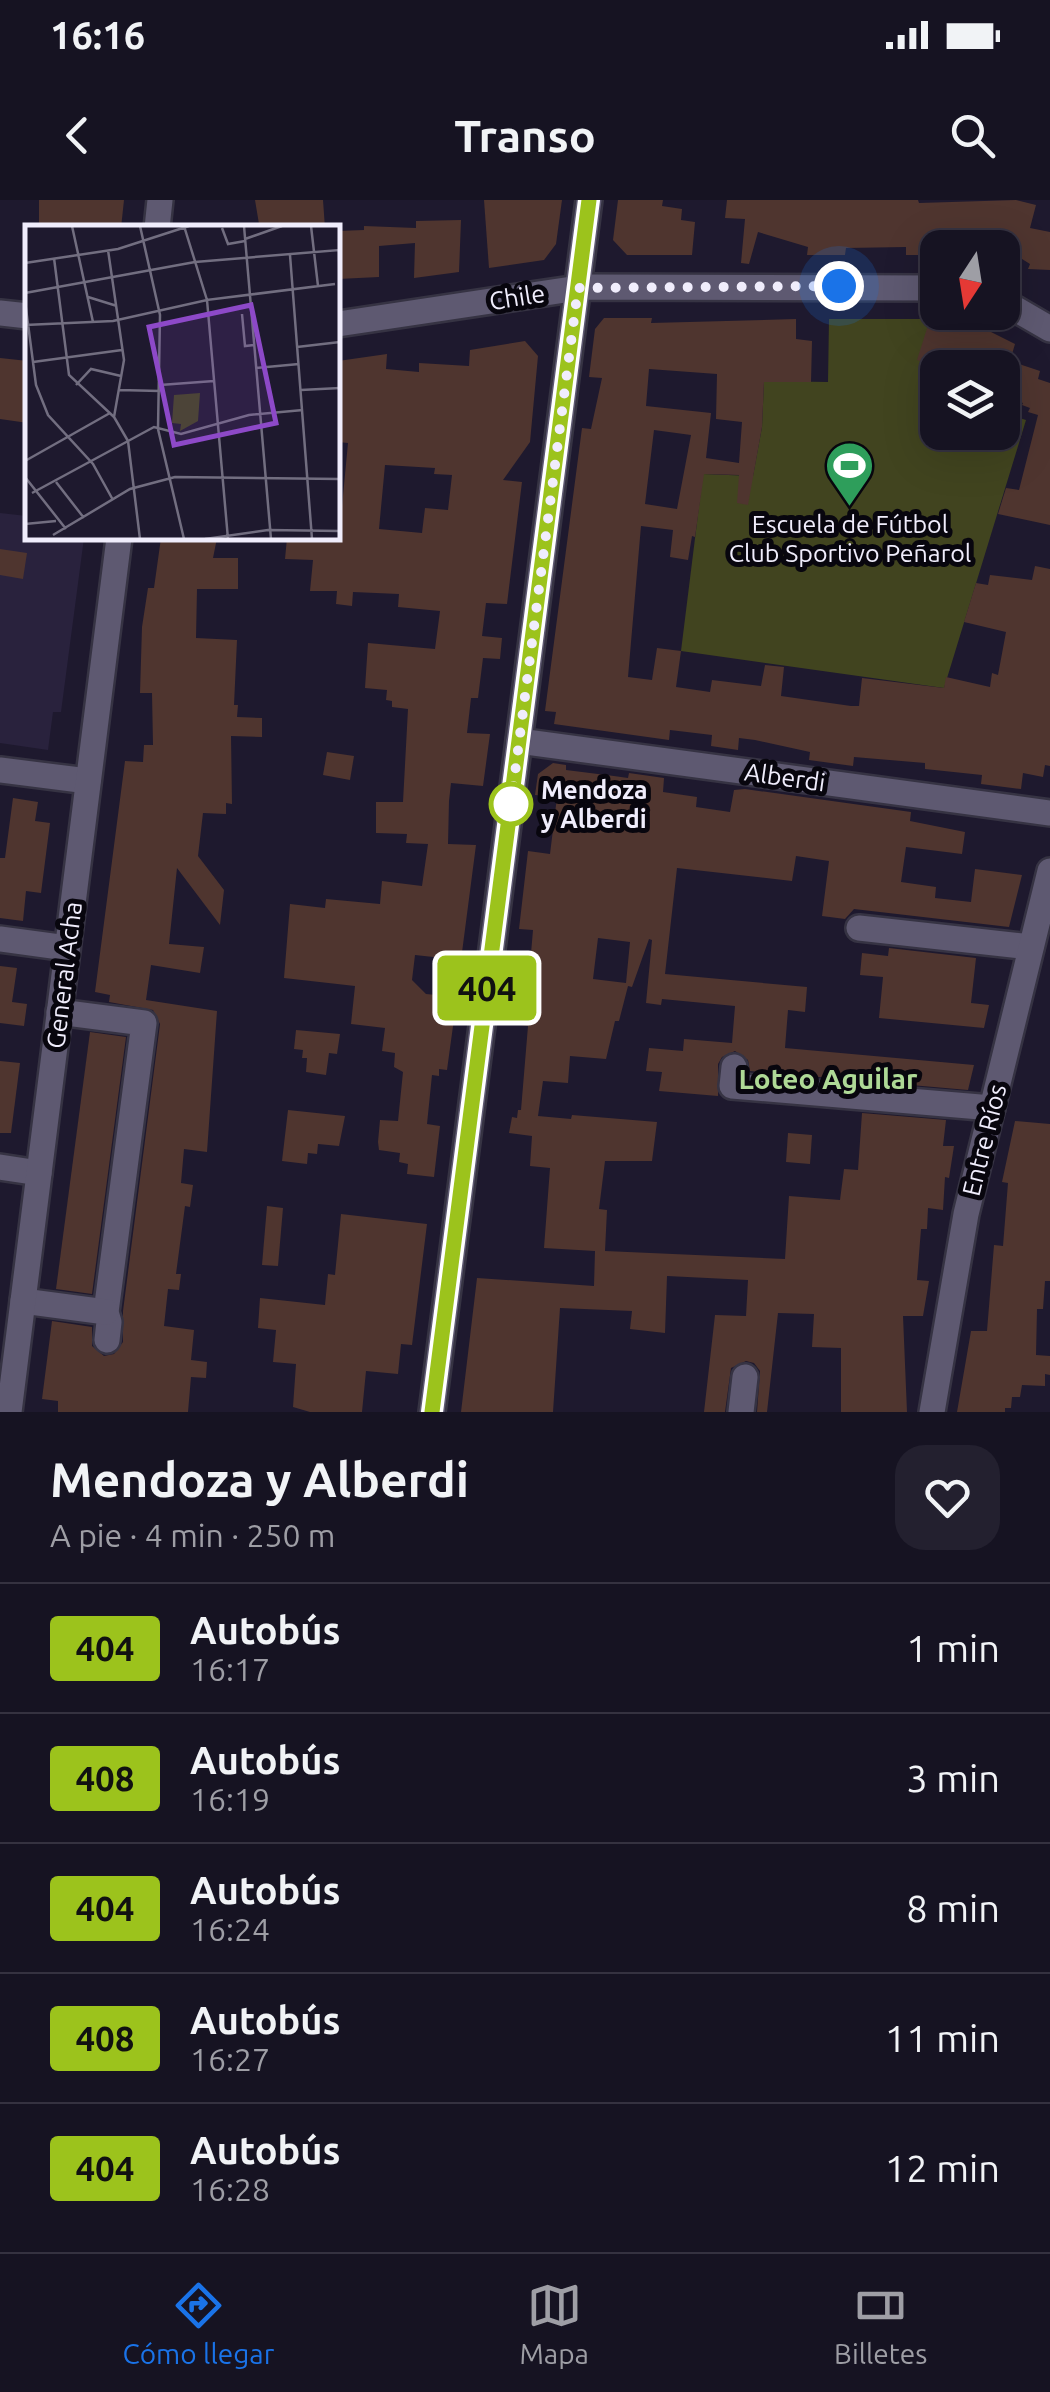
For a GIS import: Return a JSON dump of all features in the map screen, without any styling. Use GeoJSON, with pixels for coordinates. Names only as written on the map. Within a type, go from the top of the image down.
{"type":"FeatureCollection","features":[{"type":"Feature","properties":{"kind":"street"},"geometry":{"type":"LineString","coordinates":[[157,225],[160,200]]}},
{"type":"Feature","properties":{"kind":"street"},"geometry":{"type":"LineString","coordinates":[[432,1412],[589,200]]}},
{"type":"Feature","properties":{"kind":"street","name":"Chile"},"geometry":{"type":"LineString","coordinates":[[340,324],[578,288],[920,288]]}},
{"type":"Feature","properties":{"kind":"street"},"geometry":{"type":"LineString","coordinates":[[1020,312],[1050,330]]}},
{"type":"Feature","properties":{"kind":"street"},"geometry":{"type":"LineString","coordinates":[[0,313],[25,316]]}},
{"type":"Feature","properties":{"kind":"street","name":"General Acha"},"geometry":{"type":"LineString","coordinates":[[8,1412],[119,540]]}},
{"type":"Feature","properties":{"kind":"street","name":"Alberdi"},"geometry":{"type":"LineString","coordinates":[[519,740],[1050,813]]}},
{"type":"Feature","properties":{"kind":"street"},"geometry":{"type":"LineString","coordinates":[[0,770],[88,781]]}},
{"type":"Feature","properties":{"kind":"street","name":"Entre Ríos"},"geometry":{"type":"LineString","coordinates":[[932,1412],[966,1214],[1050,871]]}},
{"type":"Feature","properties":{"kind":"street"},"geometry":{"type":"LineString","coordinates":[[859,928],[1032,947]]}},
{"type":"Feature","properties":{"kind":"street"},"geometry":{"type":"LineString","coordinates":[[0,939],[67,948]]}},
{"type":"Feature","properties":{"kind":"street"},"geometry":{"type":"LineString","coordinates":[[59,1012],[144,1024],[106,1312],[107,1340]]}},
{"type":"Feature","properties":{"kind":"street"},"geometry":{"type":"LineString","coordinates":[[734,1067],[732,1086],[992,1108]]}},
{"type":"Feature","properties":{"kind":"street"},"geometry":{"type":"LineString","coordinates":[[0,1167],[39,1172]]}},
{"type":"Feature","properties":{"kind":"street"},"geometry":{"type":"LineString","coordinates":[[23,1301],[106,1312]]}},
{"type":"Feature","properties":{"kind":"street"},"geometry":{"type":"LineString","coordinates":[[741,1412],[745,1377]]}},
{"type":"Feature","properties":{"kind":"shaded area"},"geometry":{"type":"Polygon","coordinates":[[[0,513],[25,516],[25,540],[84,540],[61,712],[53,712],[48,750],[0,743],[0,513]]]}},
{"type":"Feature","properties":{"kind":"green space","name":"Escuela de Fútbol Club Sportivo Peñarol"},"geometry":{"type":"Polygon","coordinates":[[[829,319],[920,319],[920,330],[957,330],[951,350],[920,350],[920,450],[1017,450],[944,688],[681,651],[703,474],[753,476],[762,427],[764,381],[828,382],[829,319]]]}},
{"type":"Feature","properties":{"kind":"green space","name":"Escuela de Fútbol Club Sportivo Peñarol"},"geometry":{"type":"Polygon","coordinates":[[[1020,418],[1026,420],[1020,440],[1020,418]]]}},
{"type":"Feature","properties":{"kind":"building"},"geometry":{"type":"Polygon","coordinates":[[[39,200],[124,200],[121,225],[39,225],[39,200]]]}},
{"type":"Feature","properties":{"kind":"building"},"geometry":{"type":"Polygon","coordinates":[[[255,200],[323,200],[325,225],[259,224],[255,200]]]}},
{"type":"Feature","properties":{"kind":"building"},"geometry":{"type":"Polygon","coordinates":[[[484,200],[562,200],[556,244],[544,260],[489,268],[484,200]]]}},
{"type":"Feature","properties":{"kind":"building"},"geometry":{"type":"Polygon","coordinates":[[[618,200],[663,200],[662,206],[682,209],[681,220],[695,222],[692,255],[627,255],[613,240],[618,200]]]}},
{"type":"Feature","properties":{"kind":"building"},"geometry":{"type":"Polygon","coordinates":[[[727,200],[1016,200],[1036,205],[1030,228],[1050,232],[1050,270],[1028,269],[1030,264],[1020,258],[1020,230],[920,230],[920,255],[906,255],[906,247],[846,248],[845,255],[807,255],[808,247],[758,232],[749,264],[741,263],[745,219],[725,218],[727,200]]]}},
{"type":"Feature","properties":{"kind":"building"},"geometry":{"type":"Polygon","coordinates":[[[461,220],[459,272],[414,278],[415,243],[379,246],[379,277],[340,279],[340,231],[364,230],[364,226],[416,228],[416,221],[461,220]]]}},
{"type":"Feature","properties":{"kind":"building"},"geometry":{"type":"Polygon","coordinates":[[[604,318],[652,318],[651,323],[796,319],[796,339],[812,341],[811,382],[764,382],[762,427],[748,505],[737,503],[739,475],[704,474],[688,560],[670,557],[673,530],[641,526],[628,677],[652,680],[657,648],[681,651],[676,687],[710,692],[712,680],[761,686],[765,665],[784,667],[781,696],[851,706],[859,706],[862,678],[944,688],[946,677],[990,687],[992,673],[998,675],[1006,632],[964,622],[976,583],[988,585],[990,575],[1032,580],[1035,566],[1050,569],[1050,766],[1045,765],[1043,777],[1023,773],[1021,789],[981,784],[982,775],[925,769],[925,763],[854,757],[853,766],[809,760],[810,752],[755,740],[739,738],[738,750],[711,746],[712,735],[670,730],[669,740],[554,724],[556,712],[545,711],[582,428],[591,429],[602,378],[589,377],[595,329],[604,318]],[[649,369],[646,406],[711,413],[706,458],[739,463],[742,422],[716,419],[717,374],[649,369]],[[654,430],[645,504],[677,509],[691,435],[654,430]]]}},
{"type":"Feature","properties":{"kind":"building"},"geometry":{"type":"Polygon","coordinates":[[[927,330],[987,330],[1015,344],[1013,350],[920,350],[927,330]]]}},
{"type":"Feature","properties":{"kind":"building"},"geometry":{"type":"Polygon","coordinates":[[[525,341],[538,356],[530,442],[503,480],[522,482],[507,604],[486,603],[482,636],[502,638],[500,659],[483,658],[478,698],[471,698],[467,733],[490,734],[483,786],[451,783],[448,844],[476,845],[461,960],[415,955],[412,980],[426,994],[457,997],[447,1070],[439,1069],[439,1076],[432,1075],[427,1124],[440,1126],[434,1177],[407,1174],[408,1164],[399,1162],[400,1153],[379,1150],[380,1120],[398,1121],[403,1072],[394,1067],[395,1053],[382,1051],[385,1028],[351,1024],[355,986],[284,978],[290,904],[325,908],[326,899],[380,904],[382,881],[422,886],[428,844],[406,843],[407,834],[376,833],[376,802],[403,802],[408,709],[392,707],[392,701],[386,700],[387,690],[365,688],[368,643],[435,649],[440,611],[398,607],[399,594],[353,592],[352,606],[336,604],[337,591],[310,591],[313,560],[285,559],[287,540],[340,540],[348,443],[340,442],[340,361],[387,354],[386,369],[419,372],[419,363],[469,366],[470,350],[525,341]],[[385,465],[379,529],[422,533],[425,508],[448,510],[452,475],[434,474],[435,468],[385,465]]]}},
{"type":"Feature","properties":{"kind":"building"},"geometry":{"type":"Polygon","coordinates":[[[0,358],[25,361],[25,423],[0,419],[0,358]]]}},
{"type":"Feature","properties":{"kind":"building"},"geometry":{"type":"Polygon","coordinates":[[[1020,364],[1040,371],[1038,379],[1050,383],[1050,525],[998,514],[1006,488],[1019,490],[1038,415],[1028,412],[1030,408],[1023,403],[1020,364]]]}},
{"type":"Feature","properties":{"kind":"building"},"geometry":{"type":"Polygon","coordinates":[[[161,540],[217,540],[213,558],[238,558],[238,589],[197,589],[196,638],[237,640],[237,717],[262,718],[262,737],[231,736],[232,804],[226,803],[226,814],[203,813],[198,856],[224,890],[220,925],[177,868],[169,944],[204,947],[200,973],[151,965],[146,1000],[217,1011],[207,1152],[184,1149],[181,1183],[193,1185],[190,1207],[185,1206],[176,1274],[181,1274],[179,1290],[168,1289],[164,1326],[194,1330],[191,1360],[207,1362],[206,1378],[191,1377],[188,1412],[58,1412],[58,1401],[42,1399],[52,1321],[92,1327],[92,1346],[104,1356],[114,1354],[123,1342],[123,1311],[160,1024],[153,1010],[109,1002],[110,995],[95,992],[125,761],[143,762],[144,745],[153,745],[152,693],[140,693],[142,627],[148,588],[154,588],[161,540]]]}},
{"type":"Feature","properties":{"kind":"building"},"geometry":{"type":"Polygon","coordinates":[[[0,549],[27,553],[23,579],[0,575],[0,549]]]}},
{"type":"Feature","properties":{"kind":"building"},"geometry":{"type":"Polygon","coordinates":[[[327,752],[354,756],[350,780],[323,775],[327,752]]]}},
{"type":"Feature","properties":{"kind":"building"},"geometry":{"type":"Polygon","coordinates":[[[553,763],[566,765],[566,770],[664,778],[663,792],[697,797],[696,807],[730,812],[734,790],[745,789],[911,812],[910,821],[965,832],[962,854],[906,847],[901,882],[936,887],[935,898],[971,902],[975,869],[1022,875],[1009,927],[854,909],[845,919],[822,916],[829,861],[796,856],[792,881],[677,868],[665,974],[807,987],[805,1012],[788,1010],[785,1048],[974,1065],[968,1090],[750,1071],[748,1060],[735,1051],[722,1057],[718,1064],[718,1096],[659,1091],[662,1072],[646,1071],[649,1048],[683,1051],[684,1039],[732,1043],[735,1006],[662,999],[661,1005],[646,1003],[652,940],[649,939],[632,987],[628,986],[619,1021],[615,1021],[606,1059],[570,1056],[568,1083],[543,1081],[538,1116],[657,1122],[652,1161],[605,1161],[599,1209],[607,1210],[605,1251],[785,1259],[789,1196],[840,1200],[844,1169],[858,1170],[862,1113],[946,1120],[943,1146],[954,1146],[949,1178],[945,1177],[943,1210],[928,1208],[927,1229],[921,1229],[917,1280],[929,1281],[923,1316],[903,1316],[907,1412],[841,1412],[841,1348],[812,1347],[814,1314],[778,1313],[767,1412],[757,1412],[760,1371],[754,1363],[746,1361],[731,1368],[725,1412],[704,1412],[715,1315],[746,1316],[748,1280],[667,1276],[665,1333],[630,1329],[632,1311],[560,1308],[553,1412],[461,1412],[477,1278],[594,1286],[595,1251],[544,1248],[550,1168],[530,1166],[532,1136],[509,1133],[512,1117],[517,1118],[521,1110],[528,1026],[514,1024],[518,986],[521,987],[524,965],[530,965],[533,930],[519,929],[528,851],[550,854],[557,797],[535,795],[538,774],[553,763]],[[598,938],[593,979],[626,983],[630,942],[598,938]]]}},
{"type":"Feature","properties":{"kind":"building"},"geometry":{"type":"Polygon","coordinates":[[[13,798],[38,802],[35,821],[50,823],[41,893],[26,891],[23,921],[0,918],[0,858],[5,858],[13,798]]]}},
{"type":"Feature","properties":{"kind":"building"},"geometry":{"type":"Polygon","coordinates":[[[889,948],[976,958],[971,1003],[989,1005],[984,1028],[879,1018],[883,977],[860,975],[862,953],[888,956],[889,948]]]}},
{"type":"Feature","properties":{"kind":"building"},"geometry":{"type":"Polygon","coordinates":[[[0,966],[17,968],[12,1002],[27,1004],[24,1026],[0,1023],[0,966]]]}},
{"type":"Feature","properties":{"kind":"building"},"geometry":{"type":"Polygon","coordinates":[[[296,1030],[340,1034],[337,1054],[329,1053],[326,1075],[306,1072],[303,1050],[294,1049],[296,1030]]]}},
{"type":"Feature","properties":{"kind":"building"},"geometry":{"type":"Polygon","coordinates":[[[90,1032],[126,1037],[92,1294],[56,1289],[90,1032]]]}},
{"type":"Feature","properties":{"kind":"building"},"geometry":{"type":"Polygon","coordinates":[[[0,1061],[20,1063],[11,1133],[0,1133],[0,1061]]]}},
{"type":"Feature","properties":{"kind":"building"},"geometry":{"type":"Polygon","coordinates":[[[288,1110],[345,1116],[339,1146],[318,1144],[317,1154],[308,1153],[307,1164],[282,1161],[288,1110]]]}},
{"type":"Feature","properties":{"kind":"building"},"geometry":{"type":"Polygon","coordinates":[[[1015,1121],[1050,1124],[1050,1281],[1045,1281],[1043,1309],[1037,1309],[1036,1355],[1050,1356],[1050,1375],[1045,1374],[1045,1386],[1022,1385],[1020,1397],[1012,1397],[1011,1408],[1005,1408],[1005,1412],[957,1412],[971,1331],[987,1331],[994,1245],[1003,1246],[1008,1183],[1002,1182],[1015,1121]]]}},
{"type":"Feature","properties":{"kind":"building"},"geometry":{"type":"Polygon","coordinates":[[[788,1133],[812,1135],[810,1164],[786,1162],[788,1133]]]}},
{"type":"Feature","properties":{"kind":"building"},"geometry":{"type":"Polygon","coordinates":[[[267,1206],[283,1208],[278,1266],[262,1265],[267,1206]]]}},
{"type":"Feature","properties":{"kind":"building"},"geometry":{"type":"Polygon","coordinates":[[[341,1214],[427,1224],[412,1345],[401,1344],[398,1374],[366,1371],[362,1412],[310,1412],[293,1407],[296,1364],[273,1362],[276,1330],[258,1328],[260,1298],[325,1305],[328,1274],[335,1275],[341,1214]]]}},
{"type":"Feature","properties":{"kind":"bus line","name":"404"},"geometry":{"type":"LineString","coordinates":[[432,1412],[589,200]]}},
{"type":"Feature","properties":{"kind":"place","name":"Escuela de Fútbol Club Sportivo Peñarol"},"geometry":{"type":"Point","coordinates":[850,508]}},
{"type":"Feature","properties":{"kind":"place","name":"Mendoza y Alberdi"},"geometry":{"type":"Point","coordinates":[511,804]}},
{"type":"Feature","properties":{"kind":"district","name":"Loteo Aguilar"},"geometry":{"type":"Point","coordinates":[828,1078]}},
{"type":"Feature","properties":{"kind":"route"},"geometry":{"type":"LineString","coordinates":[[511,804],[578,288],[839,286]]}}]}
